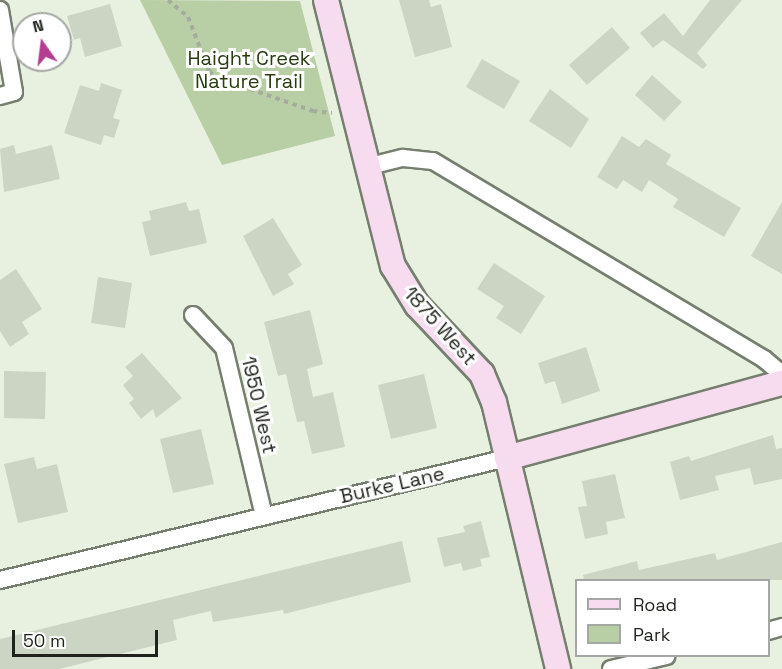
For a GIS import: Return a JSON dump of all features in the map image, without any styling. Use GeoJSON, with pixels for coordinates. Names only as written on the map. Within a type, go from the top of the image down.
{"type":"FeatureCollection","features":[{"type":"Feature","properties":{"kind":"street","name":"1875 West"},"geometry":{"type":"LineString","coordinates":[[326,0],[381,231],[403,286],[482,374],[494,402],[558,669]]}},
{"type":"Feature","properties":{"kind":"street"},"geometry":{"type":"LineString","coordinates":[[0,10],[7,94]]}},
{"type":"Feature","properties":{"kind":"street"},"geometry":{"type":"LineString","coordinates":[[366,167],[403,158],[433,161],[764,358],[782,374]]}},
{"type":"Feature","properties":{"kind":"street","name":"1950 West"},"geometry":{"type":"LineString","coordinates":[[194,315],[224,348],[264,516]]}},
{"type":"Feature","properties":{"kind":"street","name":"Burke Lane"},"geometry":{"type":"LineString","coordinates":[[0,580],[507,458],[782,383]]}},
{"type":"Feature","properties":{"kind":"street"},"geometry":{"type":"LineString","coordinates":[[611,669],[663,657]]}},
{"type":"Feature","properties":{"kind":"path"},"geometry":{"type":"LineString","coordinates":[[168,0],[188,17],[208,71],[216,77],[313,111],[332,112]]}},
{"type":"Feature","properties":{"kind":"green space","name":"Haight Creek Nature Trail"},"geometry":{"type":"Polygon","coordinates":[[[140,0],[300,1],[335,136],[222,165],[140,0]]]}},
{"type":"Feature","properties":{"kind":"building"},"geometry":{"type":"Polygon","coordinates":[[[399,0],[429,0],[431,7],[441,4],[452,47],[415,57],[399,0]]]}},
{"type":"Feature","properties":{"kind":"building"},"geometry":{"type":"Polygon","coordinates":[[[710,0],[742,0],[697,53],[707,65],[703,69],[663,40],[653,48],[640,33],[664,13],[683,36],[710,0]]]}},
{"type":"Feature","properties":{"kind":"building"},"geometry":{"type":"Polygon","coordinates":[[[110,4],[122,46],[85,57],[80,38],[74,40],[72,15],[110,4]]]}},
{"type":"Feature","properties":{"kind":"building"},"geometry":{"type":"Polygon","coordinates":[[[612,27],[630,48],[587,85],[569,65],[612,27]]]}},
{"type":"Feature","properties":{"kind":"building"},"geometry":{"type":"Polygon","coordinates":[[[482,59],[520,81],[504,109],[466,87],[482,59]]]}},
{"type":"Feature","properties":{"kind":"building"},"geometry":{"type":"Polygon","coordinates":[[[652,75],[682,102],[664,121],[635,95],[652,75]]]}},
{"type":"Feature","properties":{"kind":"building"},"geometry":{"type":"Polygon","coordinates":[[[101,83],[122,90],[113,118],[120,120],[114,138],[104,135],[101,145],[64,133],[80,85],[99,91],[101,83]]]}},
{"type":"Feature","properties":{"kind":"building"},"geometry":{"type":"Polygon","coordinates":[[[550,89],[589,119],[571,148],[529,121],[550,89]]]}},
{"type":"Feature","properties":{"kind":"building"},"geometry":{"type":"Polygon","coordinates":[[[622,136],[639,147],[646,139],[671,155],[666,164],[741,208],[724,237],[673,207],[678,199],[649,180],[642,192],[623,180],[617,189],[597,177],[622,136]]]}},
{"type":"Feature","properties":{"kind":"building"},"geometry":{"type":"Polygon","coordinates":[[[14,145],[16,154],[52,145],[60,179],[4,192],[0,149],[14,145]]]}},
{"type":"Feature","properties":{"kind":"building"},"geometry":{"type":"Polygon","coordinates":[[[186,202],[189,211],[199,209],[207,243],[150,256],[142,222],[151,220],[149,211],[186,202]]]}},
{"type":"Feature","properties":{"kind":"building"},"geometry":{"type":"Polygon","coordinates":[[[782,202],[782,274],[751,256],[782,202]]]}},
{"type":"Feature","properties":{"kind":"building"},"geometry":{"type":"Polygon","coordinates":[[[273,218],[302,265],[288,274],[294,284],[273,296],[243,236],[273,218]]]}},
{"type":"Feature","properties":{"kind":"building"},"geometry":{"type":"Polygon","coordinates":[[[494,263],[545,296],[521,334],[496,318],[504,306],[477,289],[494,263]]]}},
{"type":"Feature","properties":{"kind":"building"},"geometry":{"type":"Polygon","coordinates":[[[16,269],[42,309],[22,322],[29,334],[10,347],[0,331],[0,280],[16,269]]]}},
{"type":"Feature","properties":{"kind":"building"},"geometry":{"type":"Polygon","coordinates":[[[98,277],[132,283],[125,328],[91,323],[98,277]]]}},
{"type":"Feature","properties":{"kind":"building"},"geometry":{"type":"Polygon","coordinates":[[[310,310],[323,364],[307,369],[313,397],[333,392],[345,447],[312,454],[304,421],[297,422],[286,374],[278,376],[264,322],[310,310]]]}},
{"type":"Feature","properties":{"kind":"building"},"geometry":{"type":"Polygon","coordinates":[[[586,347],[600,391],[562,404],[555,381],[545,384],[538,363],[586,347]]]}},
{"type":"Feature","properties":{"kind":"building"},"geometry":{"type":"Polygon","coordinates":[[[142,353],[182,398],[156,418],[153,409],[141,419],[129,403],[134,399],[123,385],[133,376],[125,367],[142,353]]]}},
{"type":"Feature","properties":{"kind":"building"},"geometry":{"type":"Polygon","coordinates":[[[4,371],[46,372],[45,419],[4,418],[4,371]]]}},
{"type":"Feature","properties":{"kind":"building"},"geometry":{"type":"Polygon","coordinates":[[[424,374],[437,428],[391,439],[378,385],[424,374]]]}},
{"type":"Feature","properties":{"kind":"building"},"geometry":{"type":"Polygon","coordinates":[[[201,429],[214,484],[173,493],[160,439],[201,429]]]}},
{"type":"Feature","properties":{"kind":"building"},"geometry":{"type":"Polygon","coordinates":[[[773,435],[776,449],[782,448],[782,479],[754,485],[750,468],[715,476],[719,490],[680,500],[670,462],[689,456],[691,461],[773,435]]]}},
{"type":"Feature","properties":{"kind":"building"},"geometry":{"type":"Polygon","coordinates":[[[34,457],[37,469],[57,464],[68,512],[18,523],[4,464],[34,457]]]}},
{"type":"Feature","properties":{"kind":"building"},"geometry":{"type":"Polygon","coordinates":[[[615,474],[625,518],[606,522],[608,534],[585,539],[578,507],[587,506],[582,481],[615,474]]]}},
{"type":"Feature","properties":{"kind":"building"},"geometry":{"type":"Polygon","coordinates":[[[481,521],[490,557],[480,559],[482,566],[463,571],[461,563],[444,567],[437,538],[465,532],[463,526],[481,521]]]}},
{"type":"Feature","properties":{"kind":"building"},"geometry":{"type":"Polygon","coordinates":[[[402,541],[411,582],[284,614],[283,610],[213,622],[211,611],[173,620],[177,640],[59,669],[0,669],[0,639],[402,541]]]}},
{"type":"Feature","properties":{"kind":"building"},"geometry":{"type":"Polygon","coordinates":[[[782,542],[782,580],[584,579],[583,575],[637,561],[639,570],[715,553],[717,560],[782,542]]]}}]}
